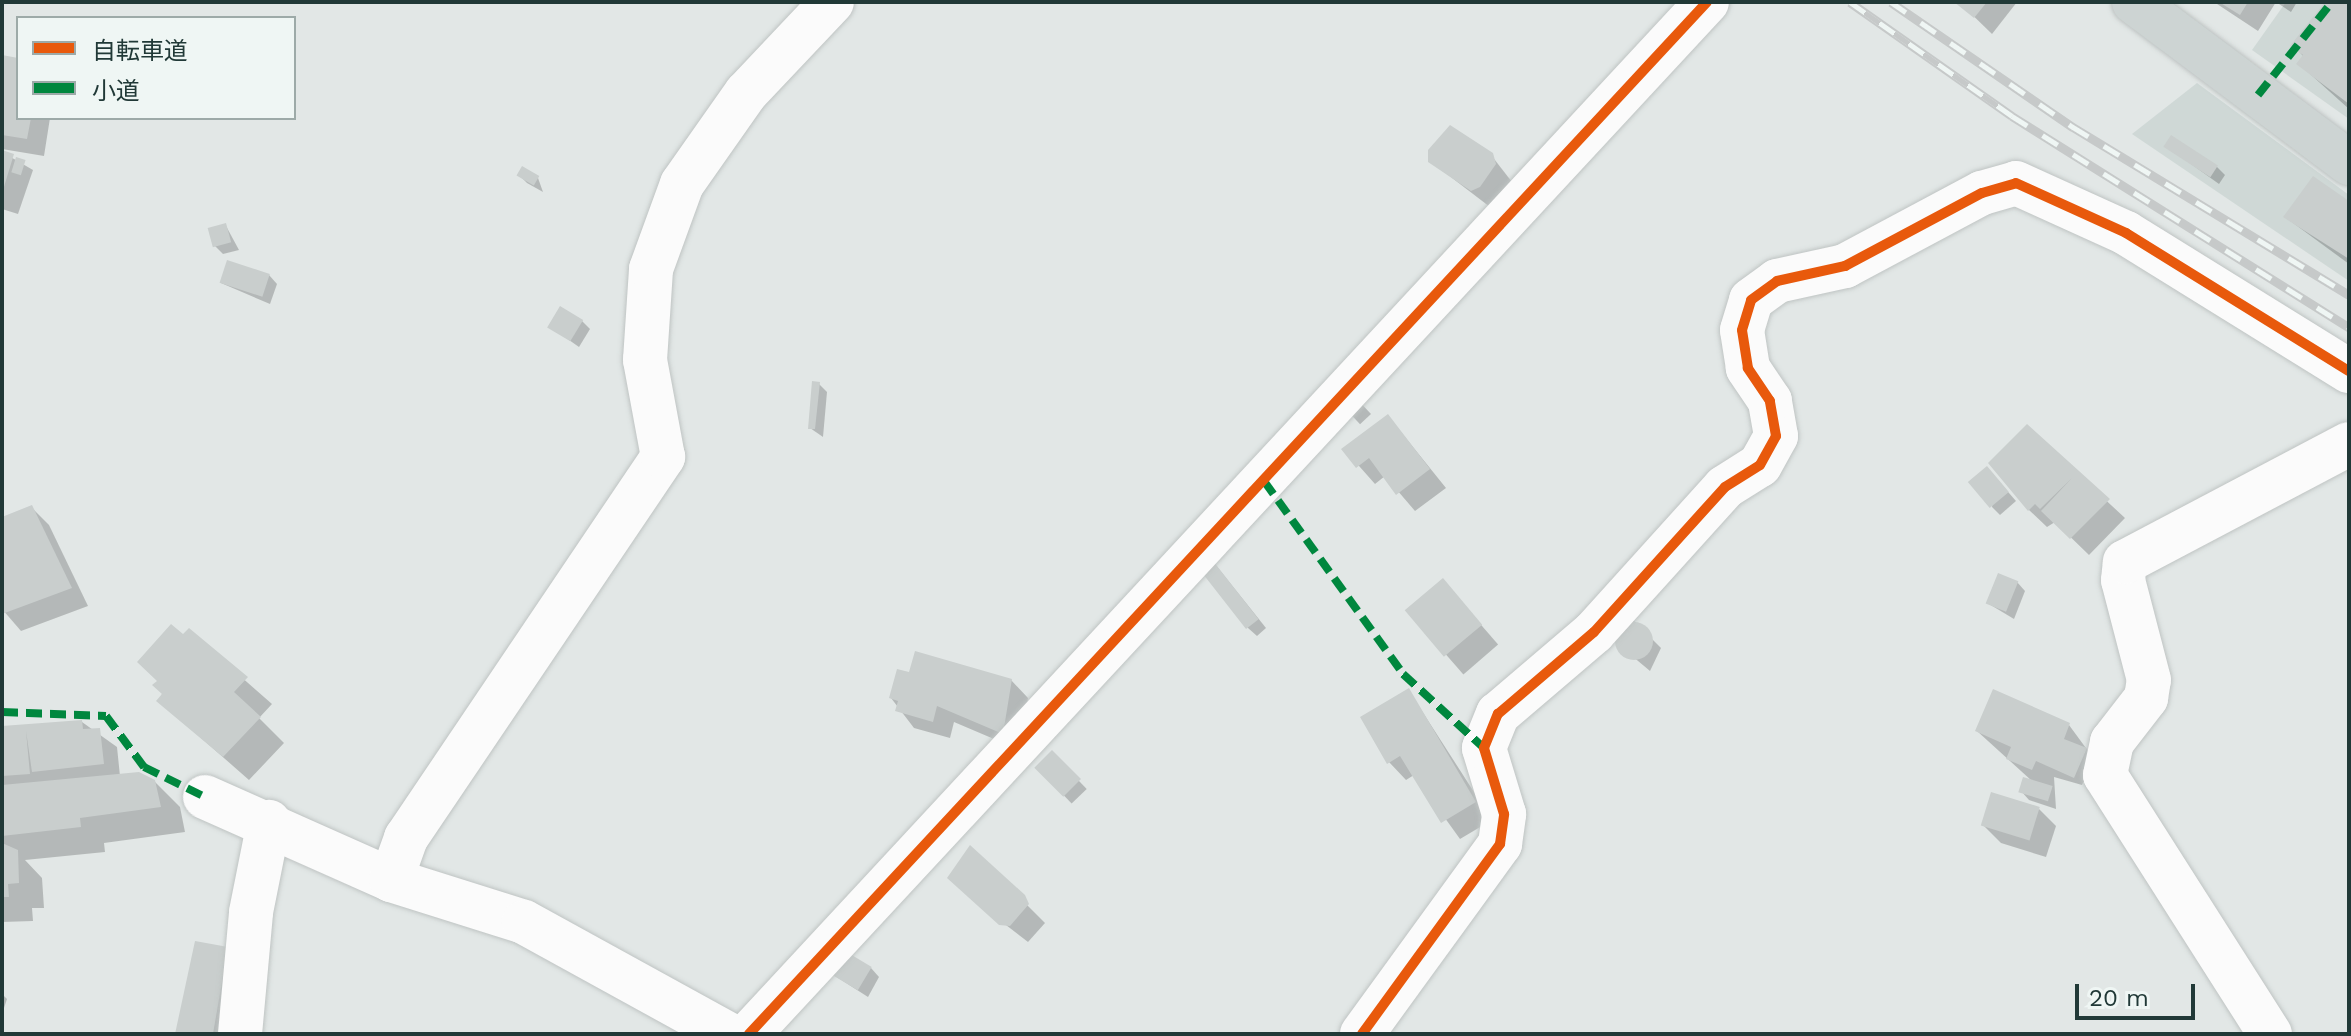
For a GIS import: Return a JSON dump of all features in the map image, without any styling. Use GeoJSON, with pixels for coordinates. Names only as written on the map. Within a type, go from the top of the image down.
{"type":"FeatureCollection","features":[{"type":"Feature","properties":{"kind":"main road"},"geometry":{"type":"LineString","coordinates":[[2134,2],[2349,163]]}},
{"type":"Feature","properties":{"kind":"street"},"geometry":{"type":"LineString","coordinates":[[391,880],[406,838],[658,467],[663,457],[645,360],[651,269],[682,184],[746,93],[832,2]]}},
{"type":"Feature","properties":{"kind":"street"},"geometry":{"type":"LineString","coordinates":[[749,1034],[1707,2]]}},
{"type":"Feature","properties":{"kind":"street"},"geometry":{"type":"LineString","coordinates":[[1362,1034],[1500,844],[1504,814],[1484,748],[1498,714],[1594,632],[1725,487],[1760,465],[1776,436],[1770,401],[1748,368],[1742,330],[1751,300],[1777,281],[1845,266],[1982,193],[2016,183],[2126,233],[2349,371]]}},
{"type":"Feature","properties":{"kind":"street"},"geometry":{"type":"LineString","coordinates":[[2270,1034],[2105,775],[2112,742],[2146,698],[2149,680],[2123,580],[2125,562],[2349,444]]}},
{"type":"Feature","properties":{"kind":"street"},"geometry":{"type":"LineString","coordinates":[[205,797],[269,822],[391,880],[524,922],[728,1034]]}},
{"type":"Feature","properties":{"kind":"street"},"geometry":{"type":"LineString","coordinates":[[240,1034],[251,912],[269,822]]}},
{"type":"Feature","properties":{"kind":"shaded area"},"geometry":{"type":"Polygon","coordinates":[[[2286,2],[2349,2],[2349,119],[2252,50],[2286,2]]]}},
{"type":"Feature","properties":{"kind":"shaded area"},"geometry":{"type":"Polygon","coordinates":[[[2197,83],[2349,195],[2349,281],[2132,134],[2197,83]]]}},
{"type":"Feature","properties":{"kind":"building"},"geometry":{"type":"Polygon","coordinates":[[[1954,2],[1987,2],[1974,18],[1954,2]]]}},
{"type":"Feature","properties":{"kind":"building"},"geometry":{"type":"Polygon","coordinates":[[[2219,2],[2248,2],[2240,15],[2219,2]]]}},
{"type":"Feature","properties":{"kind":"building"},"geometry":{"type":"Polygon","coordinates":[[[2325,2],[2349,2],[2349,104],[2296,64],[2303,55],[2290,46],[2325,2]]]}},
{"type":"Feature","properties":{"kind":"building"},"geometry":{"type":"Polygon","coordinates":[[[2,55],[16,58],[16,120],[31,120],[27,139],[2,135],[2,55]]]}},
{"type":"Feature","properties":{"kind":"building"},"geometry":{"type":"Polygon","coordinates":[[[1450,125],[1493,153],[1496,164],[1480,187],[1471,191],[1428,162],[1428,150],[1450,125]]]}},
{"type":"Feature","properties":{"kind":"building"},"geometry":{"type":"Polygon","coordinates":[[[2171,135],[2218,165],[2210,177],[2163,147],[2171,135]]]}},
{"type":"Feature","properties":{"kind":"building"},"geometry":{"type":"Polygon","coordinates":[[[2,150],[14,154],[3,190],[2,190],[2,150]]]}},
{"type":"Feature","properties":{"kind":"building"},"geometry":{"type":"Polygon","coordinates":[[[16,157],[26,160],[21,175],[11,172],[16,157]]]}},
{"type":"Feature","properties":{"kind":"building"},"geometry":{"type":"Polygon","coordinates":[[[522,166],[539,176],[534,186],[516,176],[522,166]]]}},
{"type":"Feature","properties":{"kind":"building"},"geometry":{"type":"Polygon","coordinates":[[[2313,176],[2349,201],[2349,259],[2283,217],[2313,176]]]}},
{"type":"Feature","properties":{"kind":"building"},"geometry":{"type":"Polygon","coordinates":[[[226,223],[231,242],[213,247],[208,228],[226,223]]]}},
{"type":"Feature","properties":{"kind":"building"},"geometry":{"type":"Polygon","coordinates":[[[227,260],[270,274],[262,297],[220,283],[227,260]]]}},
{"type":"Feature","properties":{"kind":"building"},"geometry":{"type":"Polygon","coordinates":[[[560,306],[583,320],[570,341],[547,327],[560,306]]]}},
{"type":"Feature","properties":{"kind":"building"},"geometry":{"type":"Polygon","coordinates":[[[812,381],[820,382],[815,429],[808,429],[812,381]]]}},
{"type":"Feature","properties":{"kind":"building"},"geometry":{"type":"Polygon","coordinates":[[[1388,414],[1430,469],[1396,495],[1369,458],[1356,468],[1341,449],[1388,414]]]}},
{"type":"Feature","properties":{"kind":"building"},"geometry":{"type":"Polygon","coordinates":[[[2027,424],[2110,499],[2070,539],[2041,511],[2072,478],[2040,509],[2035,504],[2028,511],[1988,463],[2027,424]]]}},
{"type":"Feature","properties":{"kind":"building"},"geometry":{"type":"Polygon","coordinates":[[[1987,466],[2009,492],[1990,508],[1968,482],[1987,466]]]}},
{"type":"Feature","properties":{"kind":"building"},"geometry":{"type":"Polygon","coordinates":[[[32,505],[72,588],[2,614],[2,517],[32,505]]]}},
{"type":"Feature","properties":{"kind":"building"},"geometry":{"type":"Polygon","coordinates":[[[1210,557],[1259,619],[1246,629],[1197,567],[1210,557]]]}},
{"type":"Feature","properties":{"kind":"building"},"geometry":{"type":"Polygon","coordinates":[[[1998,573],[2018,581],[2006,612],[1986,604],[1998,573]]]}},
{"type":"Feature","properties":{"kind":"building"},"geometry":{"type":"Polygon","coordinates":[[[1443,578],[1482,625],[1444,657],[1405,610],[1443,578]]]}},
{"type":"Feature","properties":{"kind":"building"},"geometry":{"type":"Polygon","coordinates":[[[1634,622],[1647,628],[1653,641],[1647,654],[1634,660],[1621,654],[1615,641],[1621,628],[1634,622]]]}},
{"type":"Feature","properties":{"kind":"building"},"geometry":{"type":"Polygon","coordinates":[[[171,624],[183,634],[189,628],[248,677],[234,692],[261,717],[223,757],[156,701],[162,694],[152,685],[157,681],[137,662],[171,624]]]}},
{"type":"Feature","properties":{"kind":"building"},"geometry":{"type":"Polygon","coordinates":[[[915,651],[1012,679],[1003,734],[937,706],[933,722],[895,711],[898,701],[889,698],[897,669],[909,672],[915,651]]]}},
{"type":"Feature","properties":{"kind":"building"},"geometry":{"type":"Polygon","coordinates":[[[1409,688],[1476,802],[1441,823],[1400,756],[1387,764],[1360,717],[1409,688]]]}},
{"type":"Feature","properties":{"kind":"building"},"geometry":{"type":"Polygon","coordinates":[[[1993,689],[2070,723],[2064,739],[2087,748],[2074,778],[2036,761],[2032,770],[2006,759],[2011,747],[1975,731],[1993,689]]]}},
{"type":"Feature","properties":{"kind":"building"},"geometry":{"type":"Polygon","coordinates":[[[82,720],[83,729],[100,728],[104,764],[32,772],[26,731],[30,774],[2,776],[2,726],[82,720]]]}},
{"type":"Feature","properties":{"kind":"building"},"geometry":{"type":"Polygon","coordinates":[[[1052,750],[1081,779],[1063,797],[1034,768],[1052,750]]]}},
{"type":"Feature","properties":{"kind":"building"},"geometry":{"type":"Polygon","coordinates":[[[139,772],[155,780],[161,807],[80,818],[81,827],[2,836],[2,785],[139,772]]]}},
{"type":"Feature","properties":{"kind":"building"},"geometry":{"type":"Polygon","coordinates":[[[2023,777],[2053,786],[2048,801],[2018,792],[2023,777]]]}},
{"type":"Feature","properties":{"kind":"building"},"geometry":{"type":"Polygon","coordinates":[[[1991,792],[2040,807],[2030,840],[1981,825],[1991,792]]]}},
{"type":"Feature","properties":{"kind":"building"},"geometry":{"type":"Polygon","coordinates":[[[2,843],[18,850],[19,883],[8,884],[9,897],[2,897],[2,843]]]}},
{"type":"Feature","properties":{"kind":"building"},"geometry":{"type":"Polygon","coordinates":[[[970,845],[1025,895],[1029,904],[1010,926],[999,925],[947,878],[970,845]]]}},
{"type":"Feature","properties":{"kind":"building"},"geometry":{"type":"Polygon","coordinates":[[[195,941],[228,947],[213,1034],[175,1034],[195,941]]]}},
{"type":"Feature","properties":{"kind":"building"},"geometry":{"type":"Polygon","coordinates":[[[840,948],[872,967],[858,990],[826,971],[840,948]]]}},
{"type":"Feature","properties":{"kind":"railway"},"geometry":{"type":"LineString","coordinates":[[1850,2],[2012,116],[2349,327]]}},
{"type":"Feature","properties":{"kind":"railway"},"geometry":{"type":"LineString","coordinates":[[1891,2],[2073,127],[2349,295]]}},
{"type":"Feature","properties":{"kind":"marked path"},"geometry":{"type":"LineString","coordinates":[[2258,95],[2332,2]]}},
{"type":"Feature","properties":{"kind":"marked path"},"geometry":{"type":"LineString","coordinates":[[1264,481],[1403,674],[1484,748]]}},
{"type":"Feature","properties":{"kind":"marked path"},"geometry":{"type":"LineString","coordinates":[[2,712],[106,716],[144,767],[205,797]]}},
{"type":"Feature","properties":{"kind":"cycle path"},"geometry":{"type":"LineString","coordinates":[[749,1034],[1707,2]]}},
{"type":"Feature","properties":{"kind":"cycle path"},"geometry":{"type":"LineString","coordinates":[[1362,1034],[1500,844],[1504,814],[1484,748],[1498,714],[1594,632],[1725,487],[1760,465],[1776,436],[1770,401],[1748,368],[1742,330],[1751,300],[1777,281],[1845,266],[1982,193],[2016,183],[2126,233],[2349,371]]}}]}
